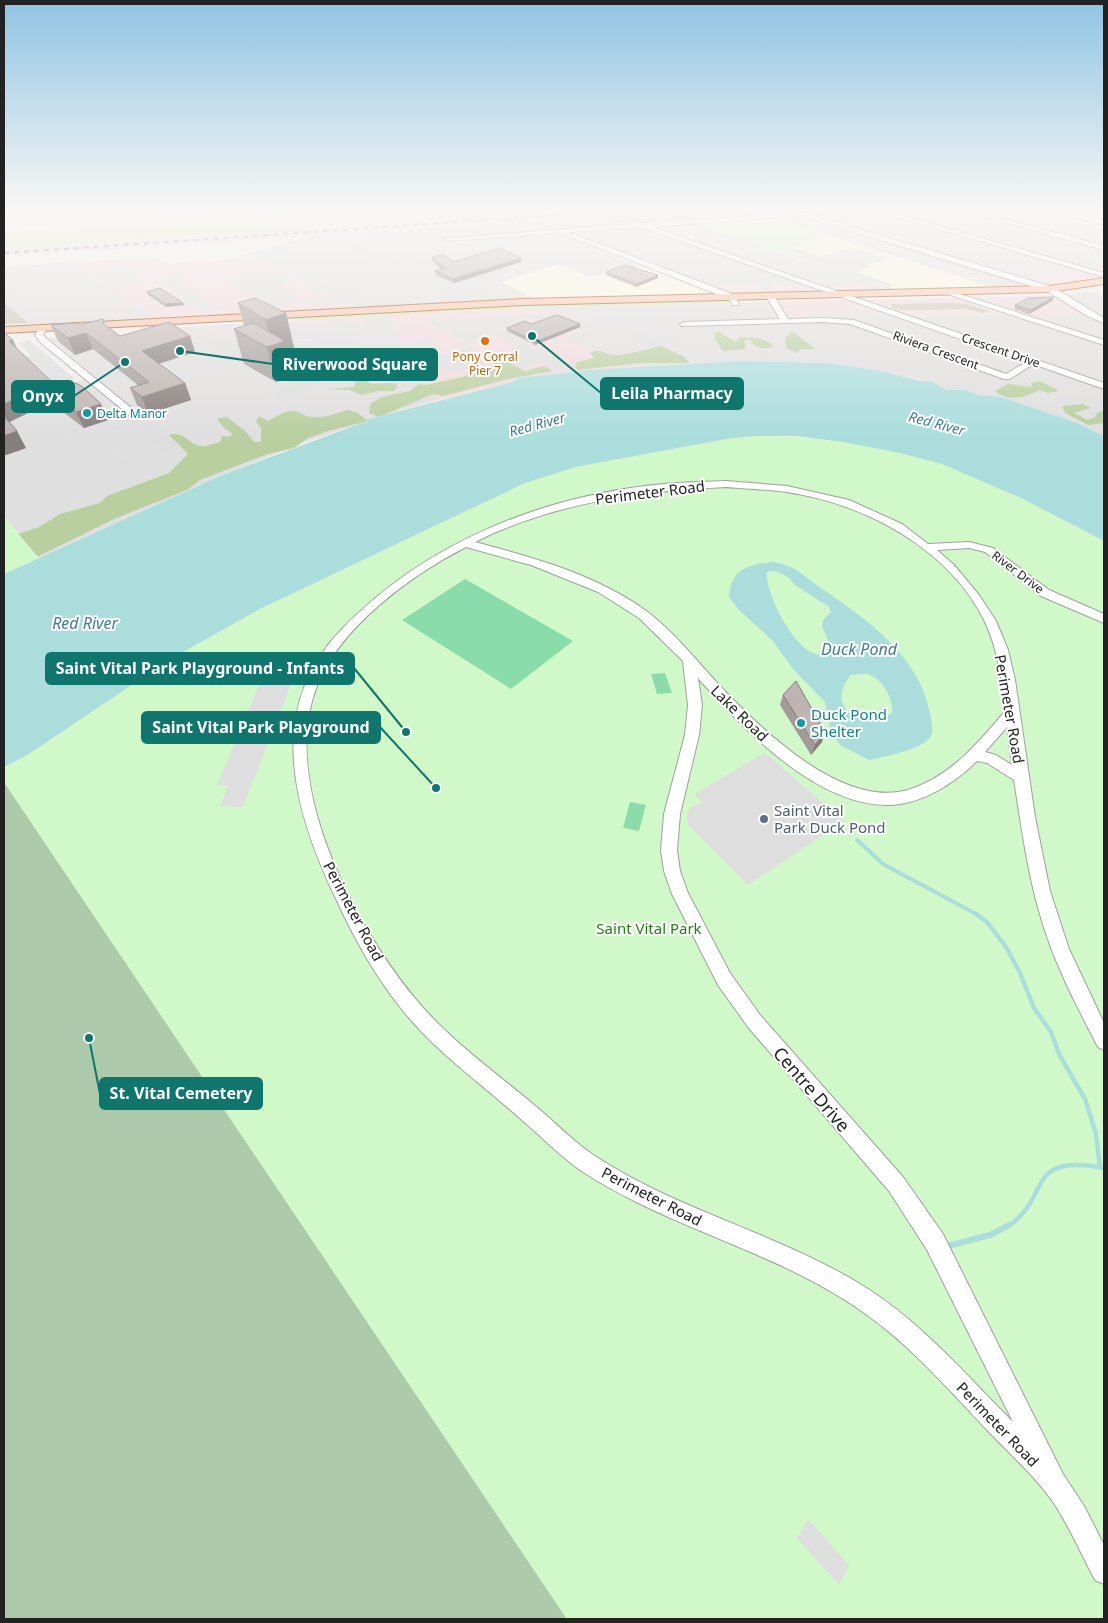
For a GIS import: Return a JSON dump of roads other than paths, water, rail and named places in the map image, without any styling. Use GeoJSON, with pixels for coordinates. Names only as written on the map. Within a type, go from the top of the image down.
{"type":"FeatureCollection","features":[{"type":"Feature","properties":{"kind":"main road"},"geometry":{"type":"LineString","coordinates":[[772,299],[817,290],[841,294],[1050,289],[1065,287]]}},
{"type":"Feature","properties":{"kind":"main road"},"geometry":{"type":"LineString","coordinates":[[4,330],[41,331],[641,302],[772,299],[971,299],[1065,295],[1104,290]]}},
{"type":"Feature","properties":{"kind":"main road"},"geometry":{"type":"LineString","coordinates":[[4,337],[41,331]]}},
{"type":"Feature","properties":{"kind":"street"},"geometry":{"type":"LineString","coordinates":[[700,287],[734,300]]}},
{"type":"Feature","properties":{"kind":"street"},"geometry":{"type":"LineString","coordinates":[[808,287],[817,290]]}},
{"type":"Feature","properties":{"kind":"street"},"geometry":{"type":"LineString","coordinates":[[1043,287],[1065,295],[1093,316],[1104,321]]}},
{"type":"Feature","properties":{"kind":"street"},"geometry":{"type":"LineString","coordinates":[[950,292],[1104,343]]}},
{"type":"Feature","properties":{"kind":"street","name":"Crescent Drive"},"geometry":{"type":"LineString","coordinates":[[841,294],[1104,386]]}},
{"type":"Feature","properties":{"kind":"street"},"geometry":{"type":"LineString","coordinates":[[772,299],[785,322]]}},
{"type":"Feature","properties":{"kind":"street","name":"Riviera Crescent"},"geometry":{"type":"LineString","coordinates":[[684,324],[833,320],[859,323],[1008,377],[1033,361]]}},
{"type":"Feature","properties":{"kind":"street"},"geometry":{"type":"LineString","coordinates":[[41,331],[52,349],[136,416]]}},
{"type":"Feature","properties":{"kind":"street","name":"Perimeter Road"},"geometry":{"type":"LineString","coordinates":[[1104,1041],[1068,968],[1044,900],[1022,778],[1006,671],[992,624],[959,578],[928,547],[872,513],[844,502],[770,486],[726,484],[640,490],[590,498],[530,516],[465,543],[410,576],[371,608],[332,649],[316,672],[307,699],[300,760],[304,793],[316,832],[336,884],[365,938],[394,983],[423,1021],[470,1065],[580,1158],[641,1193],[801,1264],[860,1296],[926,1349],[1059,1488],[1104,1572]]}},
{"type":"Feature","properties":{"kind":"street","name":"Lake Road"},"geometry":{"type":"LineString","coordinates":[[465,543],[550,566],[581,578],[643,615],[667,636],[739,715],[786,755],[818,776],[852,792],[889,799],[924,790],[949,776],[974,755],[1012,712]]}},
{"type":"Feature","properties":{"kind":"street","name":"River Drive"},"geometry":{"type":"LineString","coordinates":[[928,547],[969,545],[989,550],[1045,593],[1104,619]]}},
{"type":"Feature","properties":{"kind":"street","name":"Centre Drive"},"geometry":{"type":"LineString","coordinates":[[690,662],[695,705],[692,735],[672,814],[669,850],[672,871],[680,894],[724,979],[754,1021],[896,1184],[916,1212],[935,1242],[1059,1488]]}},
{"type":"Feature","properties":{"kind":"street"},"geometry":{"type":"LineString","coordinates":[[974,755],[991,759],[1022,778]]}},
{"type":"Feature","properties":{"kind":"water","name":"Red River"},"geometry":{"type":"Polygon","coordinates":[[[740,361],[829,363],[880,371],[921,381],[930,381],[948,390],[965,390],[980,395],[1001,397],[1075,422],[1104,436],[1104,541],[1021,498],[942,464],[900,453],[843,442],[796,436],[755,436],[726,439],[576,467],[525,483],[262,608],[169,660],[29,754],[4,767],[4,574],[220,476],[362,423],[367,423],[369,419],[512,382],[519,378],[588,370],[740,361]]]}},
{"type":"Feature","properties":{"kind":"water","name":"Duck Pond"},"geometry":{"type":"Polygon","coordinates":[[[772,562],[786,565],[798,571],[873,626],[902,656],[924,692],[932,727],[931,736],[927,741],[903,752],[869,760],[840,745],[830,730],[825,702],[793,669],[773,641],[738,609],[729,597],[730,588],[737,574],[748,567],[772,562]],[[775,571],[767,572],[768,582],[779,613],[788,628],[810,652],[822,655],[832,649],[822,626],[823,620],[831,612],[829,607],[795,585],[788,577],[775,571]],[[867,674],[851,675],[844,687],[842,698],[844,707],[850,714],[859,718],[881,718],[892,713],[891,701],[886,689],[873,676],[867,674]]]}},
{"type":"Feature","properties":{"kind":"waterway"},"geometry":{"type":"LineString","coordinates":[[857,840],[883,864],[978,915]]}},
{"type":"Feature","properties":{"kind":"waterway"},"geometry":{"type":"LineString","coordinates":[[976,914],[987,922],[1006,947],[1020,973],[1034,1008],[1051,1032],[1059,1054],[1085,1099],[1096,1134],[1100,1167]]}},
{"type":"Feature","properties":{"kind":"waterway"},"geometry":{"type":"LineString","coordinates":[[1007,1227],[1021,1215],[1042,1181],[1050,1172],[1061,1167],[1078,1165],[1104,1168]]}},
{"type":"Feature","properties":{"kind":"waterway"},"geometry":{"type":"LineString","coordinates":[[948,1246],[990,1235],[1009,1225]]}},
{"type":"Feature","properties":{"kind":"place","name":"Leila Pharmacy"},"geometry":{"type":"Point","coordinates":[532,336]}},
{"type":"Feature","properties":{"kind":"place","name":"Pony Corral Pier 7"},"geometry":{"type":"Point","coordinates":[485,341]}},
{"type":"Feature","properties":{"kind":"place","name":"Riverwood Square"},"geometry":{"type":"Point","coordinates":[180,351]}},
{"type":"Feature","properties":{"kind":"place","name":"Onyx"},"geometry":{"type":"Point","coordinates":[125,362]}},
{"type":"Feature","properties":{"kind":"place","name":"Delta Manor"},"geometry":{"type":"Point","coordinates":[87,413]}},
{"type":"Feature","properties":{"kind":"place","name":"Duck Pond Shelter"},"geometry":{"type":"Point","coordinates":[801,723]}},
{"type":"Feature","properties":{"kind":"place","name":"Saint Vital Park Playground - Infants"},"geometry":{"type":"Point","coordinates":[406,732]}},
{"type":"Feature","properties":{"kind":"place","name":"Saint Vital Park Playground"},"geometry":{"type":"Point","coordinates":[436,788]}},
{"type":"Feature","properties":{"kind":"place","name":"Saint Vital Park Duck Pond"},"geometry":{"type":"Point","coordinates":[764,819]}},
{"type":"Feature","properties":{"kind":"place","name":"St. Vital Cemetery"},"geometry":{"type":"Point","coordinates":[89,1038]}},
{"type":"Feature","properties":{"kind":"park label","name":"Saint Vital Park"},"geometry":{"type":"Point","coordinates":[649,928]}}]}
